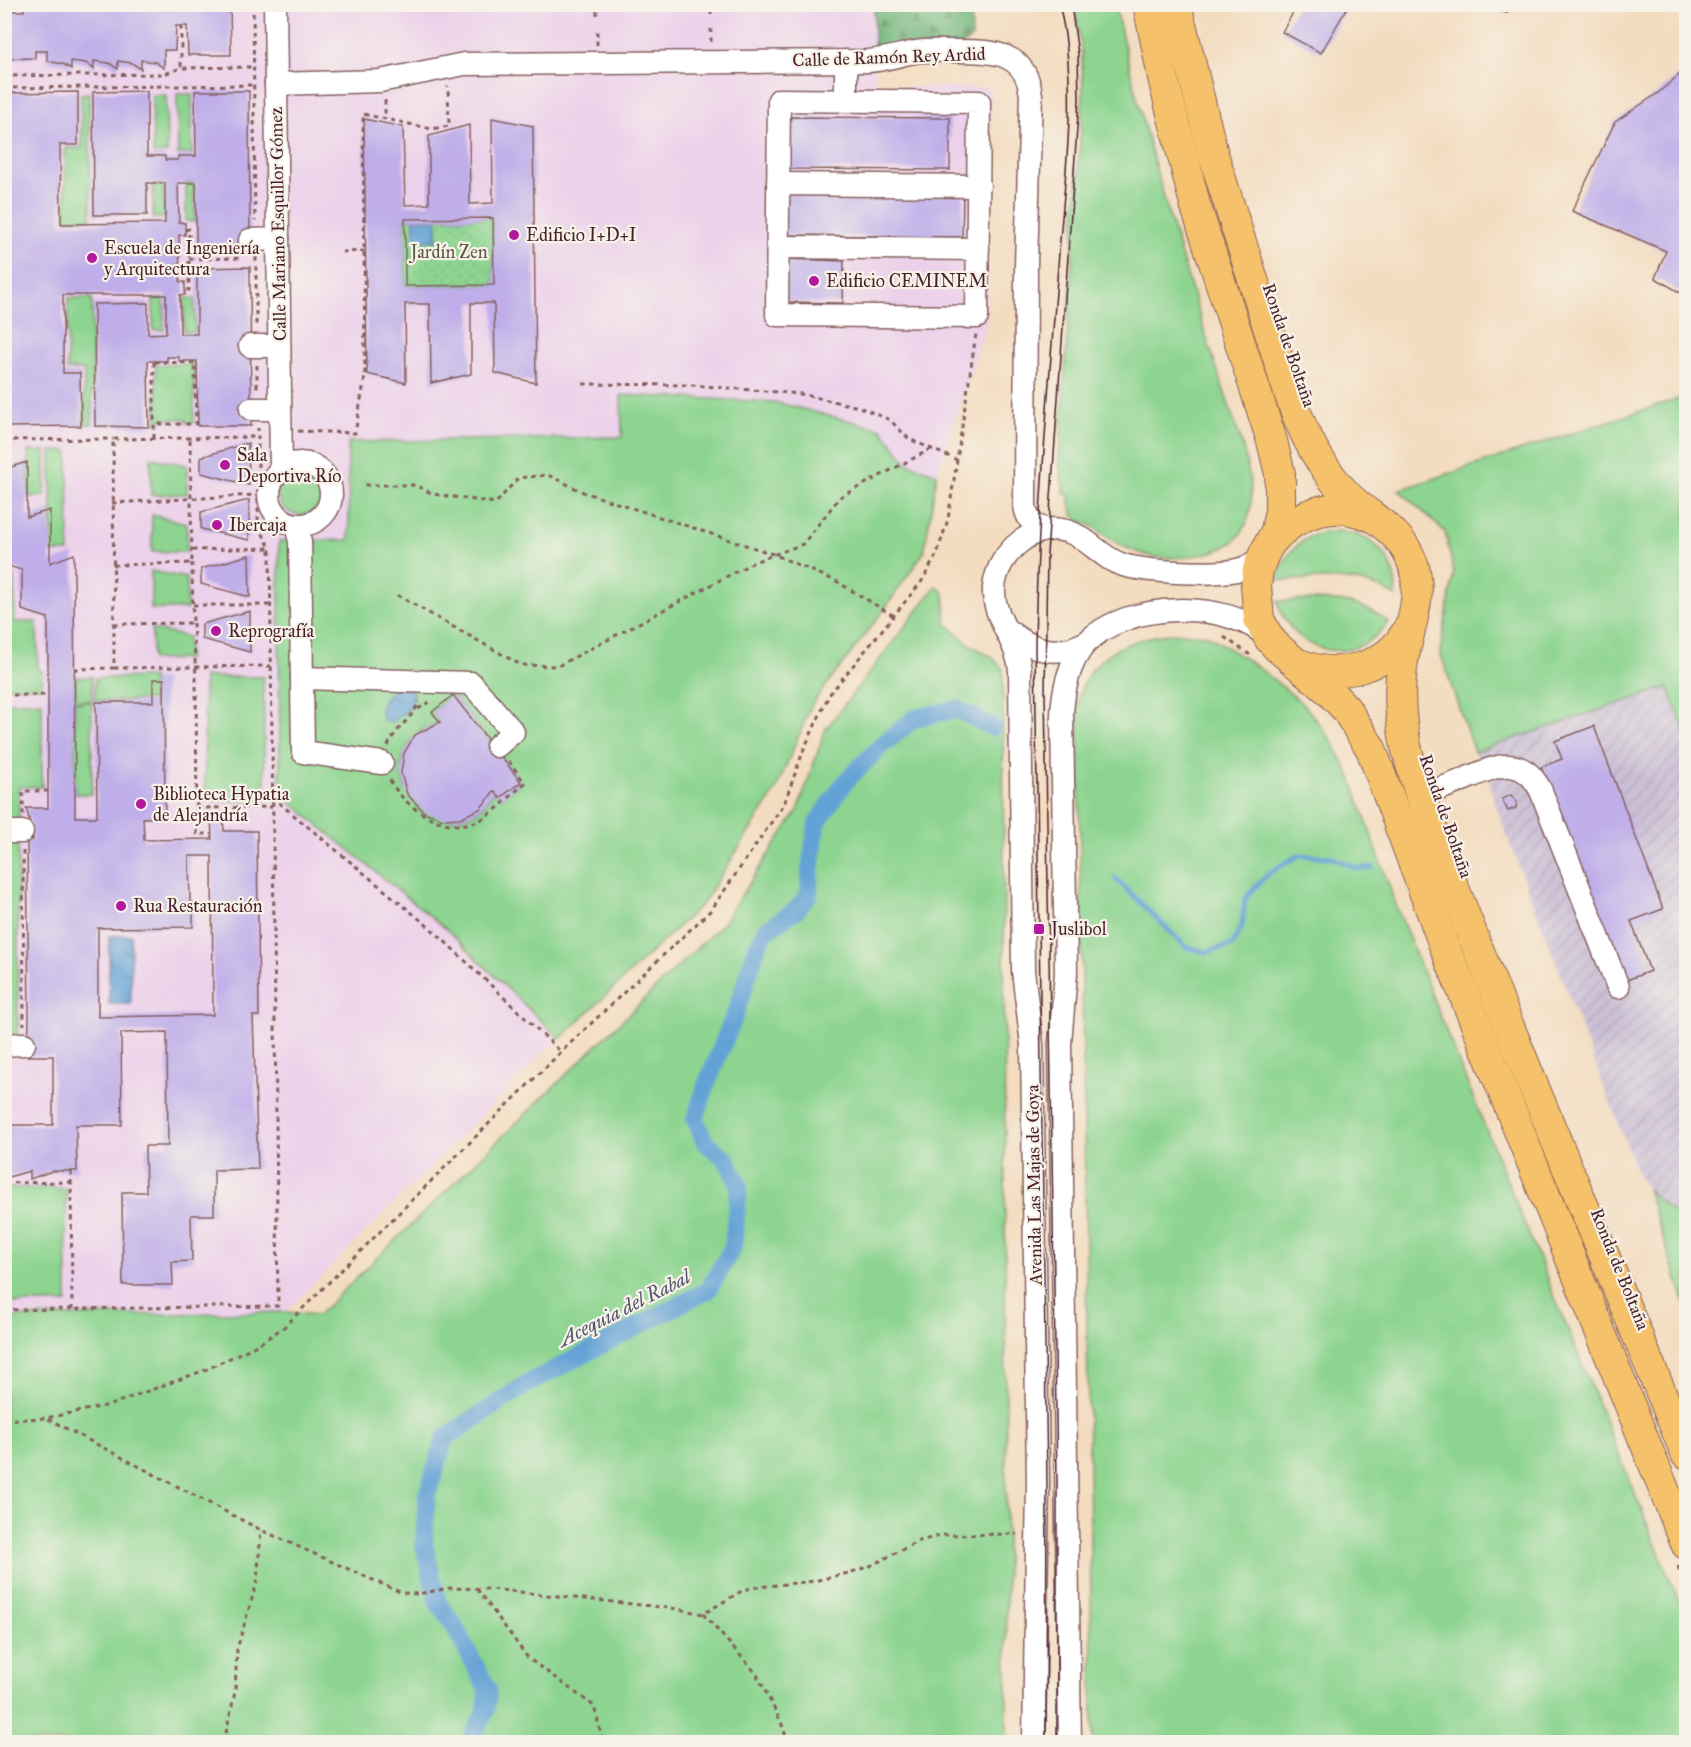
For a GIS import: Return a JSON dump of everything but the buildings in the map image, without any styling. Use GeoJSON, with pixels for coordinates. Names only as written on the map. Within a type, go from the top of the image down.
{"type":"FeatureCollection","features":[{"type":"Feature","properties":{"kind":"main road","name":"Ronda de Boltaña"},"geometry":{"type":"LineString","coordinates":[[1148,4],[1195,204],[1278,460],[1281,480],[1280,510],[1276,531],[1258,569],[1256,586],[1262,648],[1277,647],[1328,690],[1346,709],[1371,749],[1444,945],[1686,1544]]}},
{"type":"Feature","properties":{"kind":"main road","name":"Ronda de Boltaña"},"geometry":{"type":"LineString","coordinates":[[1176,4],[1213,154],[1295,411],[1318,456],[1340,487],[1399,537],[1412,560],[1417,588],[1414,616],[1403,660],[1400,698],[1406,747],[1421,796],[1518,1050],[1686,1454]]}},
{"type":"Feature","properties":{"kind":"main road","name":"Ronda de Boltaña"},"geometry":{"type":"LineString","coordinates":[[1267,548],[1290,523],[1321,511],[1341,509],[1380,521]]}},
{"type":"Feature","properties":{"kind":"main road","name":"Ronda de Boltaña"},"geometry":{"type":"LineString","coordinates":[[1297,663],[1332,673],[1360,668],[1393,650],[1405,634],[1414,616]]}},
{"type":"Feature","properties":{"kind":"street","name":"Calle Mariano Esquillor Gómez"},"geometry":{"type":"LineString","coordinates":[[275,4],[265,84],[278,239],[280,409],[288,437]]}},
{"type":"Feature","properties":{"kind":"street","name":"Calle de Ramón Rey Ardid"},"geometry":{"type":"LineString","coordinates":[[265,84],[380,81],[464,64],[846,61],[880,60],[922,52],[982,51],[1003,55],[1019,65],[1030,83],[1026,266],[1025,506],[1032,523],[1039,528],[1049,530]]}},
{"type":"Feature","properties":{"kind":"street"},"geometry":{"type":"LineString","coordinates":[[846,61],[846,101]]}},
{"type":"Feature","properties":{"kind":"street"},"geometry":{"type":"LineString","coordinates":[[779,100],[846,101],[979,102],[977,317],[777,315],[779,100]]}},
{"type":"Feature","properties":{"kind":"street"},"geometry":{"type":"LineString","coordinates":[[778,184],[978,186]]}},
{"type":"Feature","properties":{"kind":"street"},"geometry":{"type":"LineString","coordinates":[[253,249],[278,239]]}},
{"type":"Feature","properties":{"kind":"street"},"geometry":{"type":"LineString","coordinates":[[778,247],[978,249]]}},
{"type":"Feature","properties":{"kind":"street"},"geometry":{"type":"LineString","coordinates":[[250,346],[279,346]]}},
{"type":"Feature","properties":{"kind":"street"},"geometry":{"type":"LineString","coordinates":[[251,409],[280,409]]}},
{"type":"Feature","properties":{"kind":"street"},"geometry":{"type":"LineString","coordinates":[[288,437],[286,454],[288,466]]}},
{"type":"Feature","properties":{"kind":"street"},"geometry":{"type":"LineString","coordinates":[[305,462],[324,472],[330,482],[331,504],[317,520],[307,525],[296,525],[278,516],[272,507],[269,497],[270,486],[273,477],[288,466],[305,462]]}},
{"type":"Feature","properties":{"kind":"street"},"geometry":{"type":"LineString","coordinates":[[296,525],[300,541],[303,752],[382,762]]}},
{"type":"Feature","properties":{"kind":"street"},"geometry":{"type":"LineString","coordinates":[[1049,530],[1073,534],[1120,565],[1152,571],[1232,571],[1248,567],[1267,548]]}},
{"type":"Feature","properties":{"kind":"street","name":"Avenida Las Majas de Goya"},"geometry":{"type":"LineString","coordinates":[[1034,1743],[1038,1482],[1032,1045],[1023,971],[1019,663],[994,599],[995,579],[999,568],[1017,544],[1032,534],[1049,530]]}},
{"type":"Feature","properties":{"kind":"street","name":"Avenida Las Majas de Goya"},"geometry":{"type":"LineString","coordinates":[[1070,1743],[1060,1043],[1066,973],[1062,715],[1067,680],[1072,665],[1085,644],[1095,635],[1119,621],[1134,616],[1166,611],[1215,613],[1251,625],[1262,648]]}},
{"type":"Feature","properties":{"kind":"street","name":"Avenida Las Majas de Goya"},"geometry":{"type":"LineString","coordinates":[[1007,630],[1029,646],[1045,650],[1066,650],[1085,644]]}},
{"type":"Feature","properties":{"kind":"street"},"geometry":{"type":"LineString","coordinates":[[302,678],[471,683],[513,732],[497,746]]}},
{"type":"Feature","properties":{"kind":"street"},"geometry":{"type":"LineString","coordinates":[[1421,796],[1501,766],[1520,768],[1531,775],[1542,791],[1618,987]]}},
{"type":"Feature","properties":{"kind":"path"},"geometry":{"type":"LineString","coordinates":[[4,76],[164,74],[181,68],[254,67],[253,4]]}},
{"type":"Feature","properties":{"kind":"path"},"geometry":{"type":"LineString","coordinates":[[597,4],[597,15]]}},
{"type":"Feature","properties":{"kind":"path"},"geometry":{"type":"LineString","coordinates":[[711,4],[711,15]]}},
{"type":"Feature","properties":{"kind":"path"},"geometry":{"type":"LineString","coordinates":[[181,26],[181,68]]}},
{"type":"Feature","properties":{"kind":"path"},"geometry":{"type":"LineString","coordinates":[[4,88],[265,84]]}},
{"type":"Feature","properties":{"kind":"path"},"geometry":{"type":"LineString","coordinates":[[288,437],[355,433],[365,377],[363,114],[432,129],[448,126],[448,84]]}},
{"type":"Feature","properties":{"kind":"path"},"geometry":{"type":"LineString","coordinates":[[385,99],[385,118]]}},
{"type":"Feature","properties":{"kind":"path"},"geometry":{"type":"LineString","coordinates":[[185,230],[189,230],[189,290],[185,290]]}},
{"type":"Feature","properties":{"kind":"path"},"geometry":{"type":"LineString","coordinates":[[189,259],[253,249]]}},
{"type":"Feature","properties":{"kind":"path"},"geometry":{"type":"LineString","coordinates":[[342,252],[365,251]]}},
{"type":"Feature","properties":{"kind":"path"},"geometry":{"type":"LineString","coordinates":[[4,1420],[46,1418],[110,1405],[205,1370],[257,1345],[284,1327],[561,1053],[711,910],[784,804],[804,749],[829,695],[922,581],[937,554],[948,519],[977,317]]}},
{"type":"Feature","properties":{"kind":"path"},"geometry":{"type":"LineString","coordinates":[[154,424],[196,424],[195,363],[154,361],[154,424],[154,438]]}},
{"type":"Feature","properties":{"kind":"path"},"geometry":{"type":"LineString","coordinates":[[583,384],[691,385],[801,394],[859,407],[890,420],[909,439],[957,460]]}},
{"type":"Feature","properties":{"kind":"path"},"geometry":{"type":"LineString","coordinates":[[4,440],[258,437],[258,524],[270,548],[278,1306],[4,1310]]}},
{"type":"Feature","properties":{"kind":"path"},"geometry":{"type":"LineString","coordinates":[[190,438],[193,623],[196,667],[197,834],[212,834]]}},
{"type":"Feature","properties":{"kind":"path"},"geometry":{"type":"LineString","coordinates":[[113,439],[114,668]]}},
{"type":"Feature","properties":{"kind":"path"},"geometry":{"type":"LineString","coordinates":[[398,595],[521,665],[558,666],[754,562],[803,544],[840,497],[932,448]]}},
{"type":"Feature","properties":{"kind":"path"},"geometry":{"type":"LineString","coordinates":[[365,485],[415,485],[433,494],[496,502],[518,478],[548,475],[583,492],[775,554],[836,581],[894,616]]}},
{"type":"Feature","properties":{"kind":"path"},"geometry":{"type":"LineString","coordinates":[[112,503],[257,495]]}},
{"type":"Feature","properties":{"kind":"path"},"geometry":{"type":"LineString","coordinates":[[192,550],[270,548]]}},
{"type":"Feature","properties":{"kind":"path"},"geometry":{"type":"LineString","coordinates":[[113,565],[192,563]]}},
{"type":"Feature","properties":{"kind":"path"},"geometry":{"type":"LineString","coordinates":[[193,605],[270,604]]}},
{"type":"Feature","properties":{"kind":"path"},"geometry":{"type":"LineString","coordinates":[[114,624],[193,623]]}},
{"type":"Feature","properties":{"kind":"path"},"geometry":{"type":"LineString","coordinates":[[1224,637],[1262,648]]}},
{"type":"Feature","properties":{"kind":"path"},"geometry":{"type":"LineString","coordinates":[[74,669],[271,666]]}},
{"type":"Feature","properties":{"kind":"path"},"geometry":{"type":"LineString","coordinates":[[413,681],[419,696],[418,709]]}},
{"type":"Feature","properties":{"kind":"path"},"geometry":{"type":"LineString","coordinates":[[4,696],[48,695]]}},
{"type":"Feature","properties":{"kind":"path"},"geometry":{"type":"LineString","coordinates":[[435,699],[406,719],[391,738],[382,762],[394,789],[414,810],[430,819],[459,824],[474,822],[485,817],[525,783],[497,746]]}},
{"type":"Feature","properties":{"kind":"path"},"geometry":{"type":"LineString","coordinates":[[14,1045],[14,832],[23,791],[48,791]]}},
{"type":"Feature","properties":{"kind":"path"},"geometry":{"type":"LineString","coordinates":[[272,797],[435,932],[561,1053]]}},
{"type":"Feature","properties":{"kind":"path"},"geometry":{"type":"LineString","coordinates":[[197,808],[272,807]]}},
{"type":"Feature","properties":{"kind":"path"},"geometry":{"type":"LineString","coordinates":[[71,1171],[72,1309]]}},
{"type":"Feature","properties":{"kind":"path"},"geometry":{"type":"LineString","coordinates":[[4,1182],[71,1182]]}},
{"type":"Feature","properties":{"kind":"path"},"geometry":{"type":"LineString","coordinates":[[46,1418],[261,1530],[402,1593],[425,1593],[439,1589],[509,1590],[679,1609],[703,1614],[756,1673],[781,1722],[788,1743]]}},
{"type":"Feature","properties":{"kind":"path"},"geometry":{"type":"LineString","coordinates":[[224,1743],[235,1692],[237,1649],[258,1582],[261,1530]]}},
{"type":"Feature","properties":{"kind":"path"},"geometry":{"type":"LineString","coordinates":[[703,1614],[750,1588],[814,1581],[849,1573],[870,1566],[919,1541],[944,1535],[1020,1534]]}},
{"type":"Feature","properties":{"kind":"path"},"geometry":{"type":"LineString","coordinates":[[477,1589],[528,1658],[594,1706],[603,1743]]}},
{"type":"Feature","properties":{"kind":"shaded area"},"geometry":{"type":"Polygon","coordinates":[[[4,5],[874,5],[875,87],[990,88],[990,201],[986,326],[937,474],[924,552],[884,610],[812,704],[775,792],[703,903],[544,1053],[286,1312],[5,1317],[4,5]]]}},
{"type":"Feature","properties":{"kind":"shaded area"},"geometry":{"type":"Polygon","coordinates":[[[1668,687],[1686,734],[1686,1221],[1667,1208],[1647,1189],[1638,1175],[1496,807],[1489,783],[1492,775],[1479,764],[1474,752],[1668,687]]]}},
{"type":"Feature","properties":{"kind":"green space"},"geometry":{"type":"Polygon","coordinates":[[[874,5],[971,5],[972,37],[962,46],[874,46],[874,5]]]}},
{"type":"Feature","properties":{"kind":"green space"},"geometry":{"type":"Polygon","coordinates":[[[1075,5],[1115,5],[1172,226],[1247,466],[1251,501],[1250,512],[1241,533],[1225,546],[1189,557],[1155,557],[1125,547],[1076,518],[1072,511],[1069,494],[1064,493],[1059,463],[1083,96],[1082,54],[1075,5]]]}},
{"type":"Feature","properties":{"kind":"green space"},"geometry":{"type":"Polygon","coordinates":[[[89,93],[91,219],[66,219],[65,148],[82,148],[81,94],[89,93]]]}},
{"type":"Feature","properties":{"kind":"green space"},"geometry":{"type":"Polygon","coordinates":[[[177,94],[192,94],[192,154],[178,154],[177,94]]]}},
{"type":"Feature","properties":{"kind":"green space"},"geometry":{"type":"Polygon","coordinates":[[[152,95],[166,95],[167,153],[153,154],[152,95]]]}},
{"type":"Feature","properties":{"kind":"green space"},"geometry":{"type":"Polygon","coordinates":[[[186,184],[194,184],[195,222],[186,221],[186,184]]]}},
{"type":"Feature","properties":{"kind":"green space"},"geometry":{"type":"Polygon","coordinates":[[[153,185],[163,185],[164,218],[153,218],[153,185]]]}},
{"type":"Feature","properties":{"kind":"green space","name":"Jardín Zen"},"geometry":{"type":"Polygon","coordinates":[[[493,218],[494,285],[405,286],[405,219],[493,218]]]}},
{"type":"Feature","properties":{"kind":"green space"},"geometry":{"type":"Polygon","coordinates":[[[68,298],[92,298],[92,424],[84,424],[84,370],[67,370],[68,298]]]}},
{"type":"Feature","properties":{"kind":"green space"},"geometry":{"type":"Polygon","coordinates":[[[184,298],[195,298],[195,332],[184,332],[184,298]]]}},
{"type":"Feature","properties":{"kind":"green space"},"geometry":{"type":"Polygon","coordinates":[[[153,299],[164,299],[164,330],[153,330],[153,299]]]}},
{"type":"Feature","properties":{"kind":"green space"},"geometry":{"type":"Polygon","coordinates":[[[194,364],[194,423],[186,423],[186,419],[161,419],[161,423],[157,423],[156,365],[194,364]]]}},
{"type":"Feature","properties":{"kind":"green space"},"geometry":{"type":"Polygon","coordinates":[[[621,395],[775,402],[881,429],[908,463],[937,474],[924,552],[884,610],[812,704],[775,792],[703,903],[560,1039],[446,929],[280,794],[279,541],[349,540],[348,442],[622,437],[621,395]],[[453,695],[432,712],[440,722],[413,737],[402,763],[402,779],[408,793],[419,806],[433,814],[448,818],[464,817],[480,809],[494,791],[500,798],[521,782],[453,695]]]}},
{"type":"Feature","properties":{"kind":"green space"},"geometry":{"type":"Polygon","coordinates":[[[1686,396],[1686,734],[1668,687],[1474,752],[1440,652],[1454,573],[1445,532],[1399,490],[1686,396]]]}},
{"type":"Feature","properties":{"kind":"green space"},"geometry":{"type":"Polygon","coordinates":[[[28,451],[45,451],[45,496],[29,497],[28,451]]]}},
{"type":"Feature","properties":{"kind":"green space"},"geometry":{"type":"Polygon","coordinates":[[[51,451],[68,451],[69,552],[52,552],[51,451]]]}},
{"type":"Feature","properties":{"kind":"green space"},"geometry":{"type":"Polygon","coordinates":[[[151,458],[187,465],[187,494],[151,495],[151,458]]]}},
{"type":"Feature","properties":{"kind":"green space"},"geometry":{"type":"Polygon","coordinates":[[[300,471],[309,472],[316,477],[321,484],[321,502],[316,509],[309,514],[300,515],[291,514],[284,509],[279,502],[278,493],[279,484],[284,477],[291,472],[300,471]]]}},
{"type":"Feature","properties":{"kind":"green space"},"geometry":{"type":"Polygon","coordinates":[[[152,515],[187,523],[187,552],[152,552],[152,515]]]}},
{"type":"Feature","properties":{"kind":"green space"},"geometry":{"type":"Polygon","coordinates":[[[1338,531],[1363,538],[1382,551],[1393,571],[1396,597],[1383,589],[1354,581],[1339,579],[1277,580],[1285,560],[1298,544],[1316,534],[1338,531]]]}},
{"type":"Feature","properties":{"kind":"green space"},"geometry":{"type":"Polygon","coordinates":[[[151,571],[187,578],[187,609],[151,609],[151,571]]]}},
{"type":"Feature","properties":{"kind":"green space"},"geometry":{"type":"Polygon","coordinates":[[[4,576],[14,576],[15,622],[37,622],[38,671],[42,671],[42,687],[5,687],[4,576]]]}},
{"type":"Feature","properties":{"kind":"green space"},"geometry":{"type":"Polygon","coordinates":[[[936,586],[944,593],[946,623],[969,644],[992,657],[1003,669],[1007,1742],[5,1742],[5,1317],[286,1312],[318,1315],[723,923],[798,810],[825,730],[936,586]]]}},
{"type":"Feature","properties":{"kind":"green space"},"geometry":{"type":"Polygon","coordinates":[[[1321,600],[1349,603],[1375,613],[1388,622],[1375,637],[1360,646],[1343,650],[1326,649],[1311,644],[1296,634],[1285,619],[1277,601],[1321,600]]]}},
{"type":"Feature","properties":{"kind":"green space"},"geometry":{"type":"Polygon","coordinates":[[[152,629],[188,637],[188,659],[152,660],[152,629]]]}},
{"type":"Feature","properties":{"kind":"green space"},"geometry":{"type":"Polygon","coordinates":[[[1180,633],[1208,635],[1255,665],[1283,687],[1305,706],[1320,725],[1333,743],[1350,775],[1394,900],[1446,1031],[1686,1619],[1686,1742],[1093,1742],[1078,701],[1083,684],[1092,670],[1116,650],[1146,638],[1180,633]]]}},
{"type":"Feature","properties":{"kind":"green space"},"geometry":{"type":"Polygon","coordinates":[[[75,677],[92,677],[92,700],[75,701],[75,677]]]}},
{"type":"Feature","properties":{"kind":"green space"},"geometry":{"type":"Polygon","coordinates":[[[152,677],[152,700],[95,701],[95,678],[152,677]]]}},
{"type":"Feature","properties":{"kind":"green space"},"geometry":{"type":"Polygon","coordinates":[[[204,677],[263,677],[265,801],[205,801],[204,677]]]}},
{"type":"Feature","properties":{"kind":"green space"},"geometry":{"type":"Polygon","coordinates":[[[4,702],[42,702],[42,787],[19,787],[19,828],[5,828],[4,702]]]}},
{"type":"Feature","properties":{"kind":"green space"},"geometry":{"type":"Polygon","coordinates":[[[75,702],[92,702],[92,794],[75,794],[75,702]]]}},
{"type":"Feature","properties":{"kind":"green space"},"geometry":{"type":"Polygon","coordinates":[[[4,835],[18,835],[18,1043],[5,1043],[4,835]]]}},
{"type":"Feature","properties":{"kind":"green space"},"geometry":{"type":"Polygon","coordinates":[[[5,1188],[66,1188],[67,1303],[5,1303],[5,1188]]]}},
{"type":"Feature","properties":{"kind":"green space"},"geometry":{"type":"Polygon","coordinates":[[[1647,1189],[1667,1208],[1686,1221],[1686,1307],[1647,1189]]]}},
{"type":"Feature","properties":{"kind":"water"},"geometry":{"type":"Polygon","coordinates":[[[414,219],[437,219],[437,241],[414,241],[414,219]]]}},
{"type":"Feature","properties":{"kind":"water"},"geometry":{"type":"Polygon","coordinates":[[[395,687],[412,689],[414,695],[409,709],[391,723],[383,720],[380,709],[384,699],[395,687]]]}},
{"type":"Feature","properties":{"kind":"water"},"geometry":{"type":"Polygon","coordinates":[[[131,935],[131,1004],[109,1004],[109,936],[131,935]]]}},
{"type":"Feature","properties":{"kind":"waterway","name":"Acequia del Rabal"},"geometry":{"type":"LineString","coordinates":[[470,1742],[486,1710],[488,1690],[452,1622],[438,1603],[424,1544],[427,1495],[445,1438],[530,1382],[708,1290],[733,1247],[739,1185],[726,1159],[705,1142],[695,1119],[736,1012],[757,947],[766,930],[796,910],[809,894],[810,869],[817,823],[845,782],[883,744],[915,718],[957,709],[992,727]]}},
{"type":"Feature","properties":{"kind":"waterway"},"geometry":{"type":"LineString","coordinates":[[1115,878],[1186,947],[1206,952],[1232,945],[1242,926],[1245,898],[1269,873],[1299,855],[1331,857],[1358,869],[1373,867]]}},
{"type":"Feature","properties":{"kind":"tram line"},"geometry":{"type":"LineString","coordinates":[[1046,1742],[1047,1482],[1035,648],[1044,450],[1069,128],[1068,66],[1059,4]]}},
{"type":"Feature","properties":{"kind":"tram line"},"geometry":{"type":"LineString","coordinates":[[1057,1742],[1057,1481],[1045,691],[1047,554],[1079,100],[1078,54],[1071,4]]}},
{"type":"Feature","properties":{"kind":"place","name":"Edificio I+D+I"},"geometry":{"type":"Point","coordinates":[514,235]}},
{"type":"Feature","properties":{"kind":"place","name":"Escuela de Ingeniería y Arquitectura"},"geometry":{"type":"Point","coordinates":[92,258]}},
{"type":"Feature","properties":{"kind":"place","name":"Edificio CEMINEM"},"geometry":{"type":"Point","coordinates":[814,281]}},
{"type":"Feature","properties":{"kind":"place","name":"Sala Deportiva Río"},"geometry":{"type":"Point","coordinates":[225,465]}},
{"type":"Feature","properties":{"kind":"place","name":"Ibercaja"},"geometry":{"type":"Point","coordinates":[217,525]}},
{"type":"Feature","properties":{"kind":"place","name":"Reprografía"},"geometry":{"type":"Point","coordinates":[216,631]}},
{"type":"Feature","properties":{"kind":"place","name":"Biblioteca Hypatia de Alejandría"},"geometry":{"type":"Point","coordinates":[141,804]}},
{"type":"Feature","properties":{"kind":"place","name":"Rua Restauración"},"geometry":{"type":"Point","coordinates":[121,906]}},
{"type":"Feature","properties":{"kind":"place","name":"Juslibol"},"geometry":{"type":"Point","coordinates":[1039,929]}}]}
